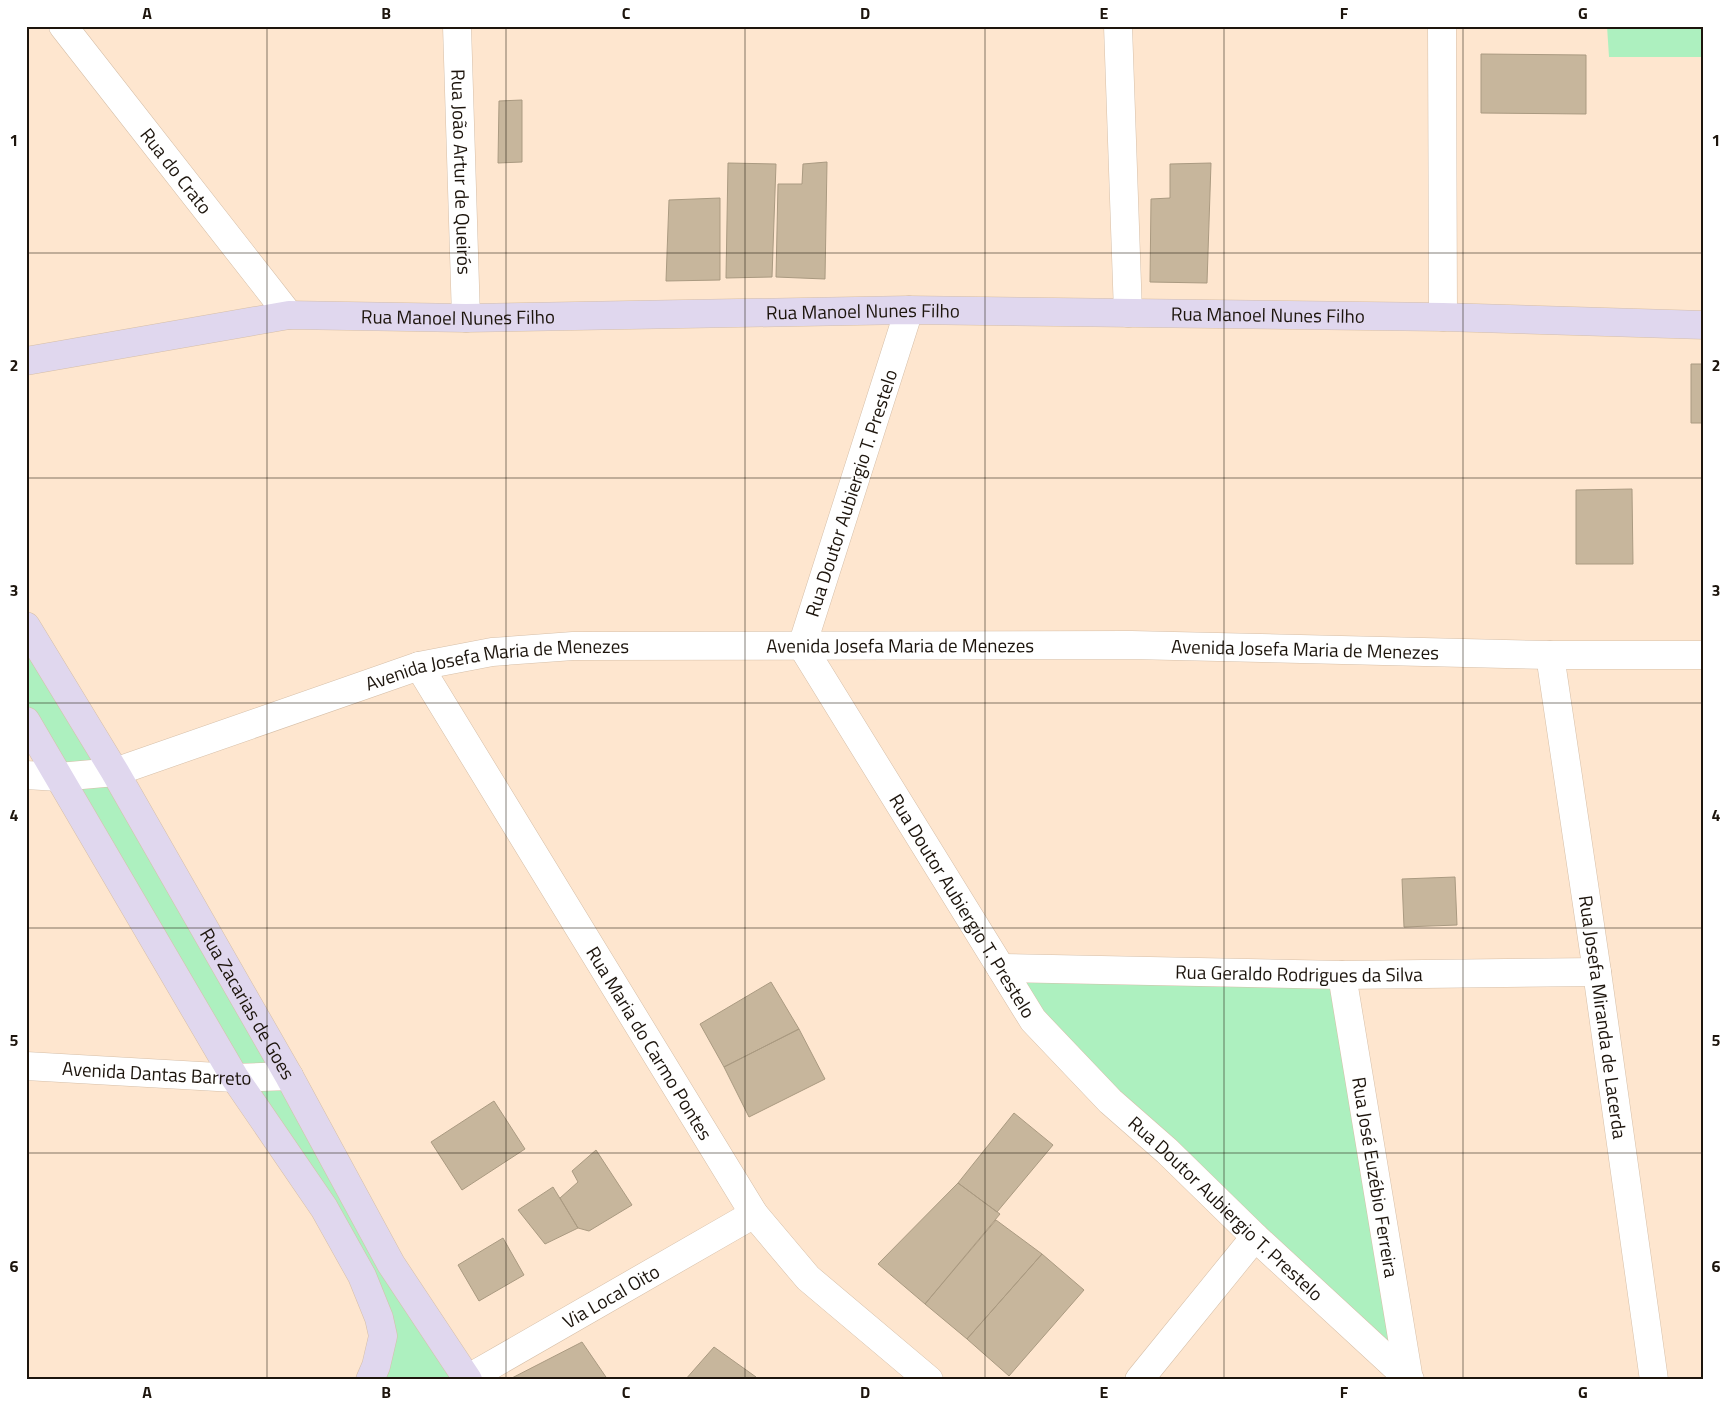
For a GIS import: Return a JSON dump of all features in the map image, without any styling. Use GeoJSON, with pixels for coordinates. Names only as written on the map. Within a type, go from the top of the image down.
{"type":"FeatureCollection","features":[{"type":"Feature","properties":{"kind":"street","name":"Rua do Crato"},"geometry":{"type":"LineString","coordinates":[[63,26],[289,315]]}},
{"type":"Feature","properties":{"kind":"street","name":"Rua João Artur de Queirós"},"geometry":{"type":"LineString","coordinates":[[457,26],[466,318]]}},
{"type":"Feature","properties":{"kind":"street"},"geometry":{"type":"LineString","coordinates":[[1118,26],[1128,313]]}},
{"type":"Feature","properties":{"kind":"street"},"geometry":{"type":"LineString","coordinates":[[1442,26],[1443,317]]}},
{"type":"Feature","properties":{"kind":"street","name":"Rua Manoel Nunes Filho"},"geometry":{"type":"LineString","coordinates":[[26,361],[289,315],[466,318],[909,310],[1443,317],[1704,324]]}},
{"type":"Feature","properties":{"kind":"street","name":"Rua Doutor Aubiergio T. Prestelo"},"geometry":{"type":"LineString","coordinates":[[909,310],[802,646],[1033,1020],[1110,1101],[1167,1151],[1255,1237],[1409,1380]]}},
{"type":"Feature","properties":{"kind":"street","name":"Rua Zacarias de Goes"},"geometry":{"type":"LineString","coordinates":[[26,626],[115,772],[289,1076],[390,1264],[468,1379]]}},
{"type":"Feature","properties":{"kind":"street","name":"Avenida Josefa Maria de Menezes"},"geometry":{"type":"LineString","coordinates":[[26,775],[59,777],[115,772],[419,666],[492,652],[573,646],[1131,645],[1550,655],[1704,655]]}},
{"type":"Feature","properties":{"kind":"street","name":"Rua Josefa Miranda de Lacerda"},"geometry":{"type":"LineString","coordinates":[[1550,655],[1597,972],[1654,1380]]}},
{"type":"Feature","properties":{"kind":"street","name":"Rua Maria do Carmo Pontes"},"geometry":{"type":"LineString","coordinates":[[419,666],[754,1214],[808,1278],[929,1380]]}},
{"type":"Feature","properties":{"kind":"street"},"geometry":{"type":"LineString","coordinates":[[26,721],[235,1078],[324,1208],[362,1276],[379,1318],[383,1336],[376,1366],[370,1380]]}},
{"type":"Feature","properties":{"kind":"street","name":"Rua Geraldo Rodrigues da Silva"},"geometry":{"type":"LineString","coordinates":[[1001,968],[1342,975],[1597,972]]}},
{"type":"Feature","properties":{"kind":"street","name":"Rua José Euzébio Ferreira"},"geometry":{"type":"LineString","coordinates":[[1342,975],[1409,1380]]}},
{"type":"Feature","properties":{"kind":"street","name":"Avenida Dantas Barreto"},"geometry":{"type":"LineString","coordinates":[[26,1066],[235,1078],[289,1076]]}},
{"type":"Feature","properties":{"kind":"street","name":"Via Local Oito"},"geometry":{"type":"LineString","coordinates":[[468,1379],[754,1214]]}},
{"type":"Feature","properties":{"kind":"street"},"geometry":{"type":"LineString","coordinates":[[1139,1380],[1255,1237]]}},
{"type":"Feature","properties":{"kind":"green space"},"geometry":{"type":"Polygon","coordinates":[[[1607,26],[1704,26],[1704,57],[1609,57],[1607,26]]]}},
{"type":"Feature","properties":{"kind":"green space"},"geometry":{"type":"Polygon","coordinates":[[[26,627],[468,1380],[351,1380],[356,1377],[373,1351],[376,1318],[26,722],[26,627]]]}},
{"type":"Feature","properties":{"kind":"green space"},"geometry":{"type":"Polygon","coordinates":[[[1020,979],[1332,987],[1399,1359],[1041,1017],[1020,979]]]}},
{"type":"Feature","properties":{"kind":"building"},"geometry":{"type":"Polygon","coordinates":[[[1481,54],[1586,55],[1586,114],[1481,113],[1481,54]]]}},
{"type":"Feature","properties":{"kind":"building"},"geometry":{"type":"Polygon","coordinates":[[[522,100],[522,162],[498,163],[499,101],[522,100]]]}},
{"type":"Feature","properties":{"kind":"building"},"geometry":{"type":"Polygon","coordinates":[[[827,162],[825,279],[776,277],[778,184],[802,184],[803,164],[827,162]]]}},
{"type":"Feature","properties":{"kind":"building"},"geometry":{"type":"Polygon","coordinates":[[[728,163],[776,164],[772,277],[726,278],[728,163]]]}},
{"type":"Feature","properties":{"kind":"building"},"geometry":{"type":"Polygon","coordinates":[[[1211,163],[1207,283],[1150,282],[1151,199],[1170,198],[1170,164],[1211,163]]]}},
{"type":"Feature","properties":{"kind":"building"},"geometry":{"type":"Polygon","coordinates":[[[720,198],[720,280],[666,281],[669,200],[720,198]]]}},
{"type":"Feature","properties":{"kind":"building"},"geometry":{"type":"Polygon","coordinates":[[[1691,364],[1704,364],[1704,423],[1691,423],[1691,364]]]}},
{"type":"Feature","properties":{"kind":"building"},"geometry":{"type":"Polygon","coordinates":[[[1632,489],[1633,564],[1576,564],[1576,490],[1632,489]]]}},
{"type":"Feature","properties":{"kind":"building"},"geometry":{"type":"Polygon","coordinates":[[[1455,877],[1457,925],[1404,927],[1402,879],[1455,877]]]}},
{"type":"Feature","properties":{"kind":"building"},"geometry":{"type":"Polygon","coordinates":[[[771,982],[799,1029],[724,1067],[700,1024],[771,982]]]}},
{"type":"Feature","properties":{"kind":"building"},"geometry":{"type":"Polygon","coordinates":[[[799,1029],[825,1079],[749,1117],[724,1067],[799,1029]]]}},
{"type":"Feature","properties":{"kind":"building"},"geometry":{"type":"Polygon","coordinates":[[[494,1101],[525,1149],[462,1190],[431,1142],[494,1101]]]}},
{"type":"Feature","properties":{"kind":"building"},"geometry":{"type":"Polygon","coordinates":[[[1014,1113],[1053,1145],[997,1212],[958,1183],[1014,1113]]]}},
{"type":"Feature","properties":{"kind":"building"},"geometry":{"type":"Polygon","coordinates":[[[596,1150],[632,1205],[589,1231],[578,1228],[560,1198],[578,1182],[572,1171],[596,1150]]]}},
{"type":"Feature","properties":{"kind":"building"},"geometry":{"type":"Polygon","coordinates":[[[958,1183],[1000,1214],[925,1304],[878,1264],[958,1183]]]}},
{"type":"Feature","properties":{"kind":"building"},"geometry":{"type":"Polygon","coordinates":[[[553,1187],[578,1228],[545,1244],[518,1210],[553,1187]]]}},
{"type":"Feature","properties":{"kind":"building"},"geometry":{"type":"Polygon","coordinates":[[[996,1220],[1042,1254],[967,1339],[925,1304],[996,1220]]]}},
{"type":"Feature","properties":{"kind":"building"},"geometry":{"type":"Polygon","coordinates":[[[503,1238],[524,1275],[479,1301],[458,1265],[503,1238]]]}},
{"type":"Feature","properties":{"kind":"building"},"geometry":{"type":"Polygon","coordinates":[[[1042,1254],[1084,1290],[1009,1376],[967,1339],[1042,1254]]]}},
{"type":"Feature","properties":{"kind":"building"},"geometry":{"type":"Polygon","coordinates":[[[582,1342],[608,1380],[508,1380],[582,1342]]]}},
{"type":"Feature","properties":{"kind":"building"},"geometry":{"type":"Polygon","coordinates":[[[714,1347],[756,1377],[754,1380],[685,1380],[714,1347]]]}}]}
